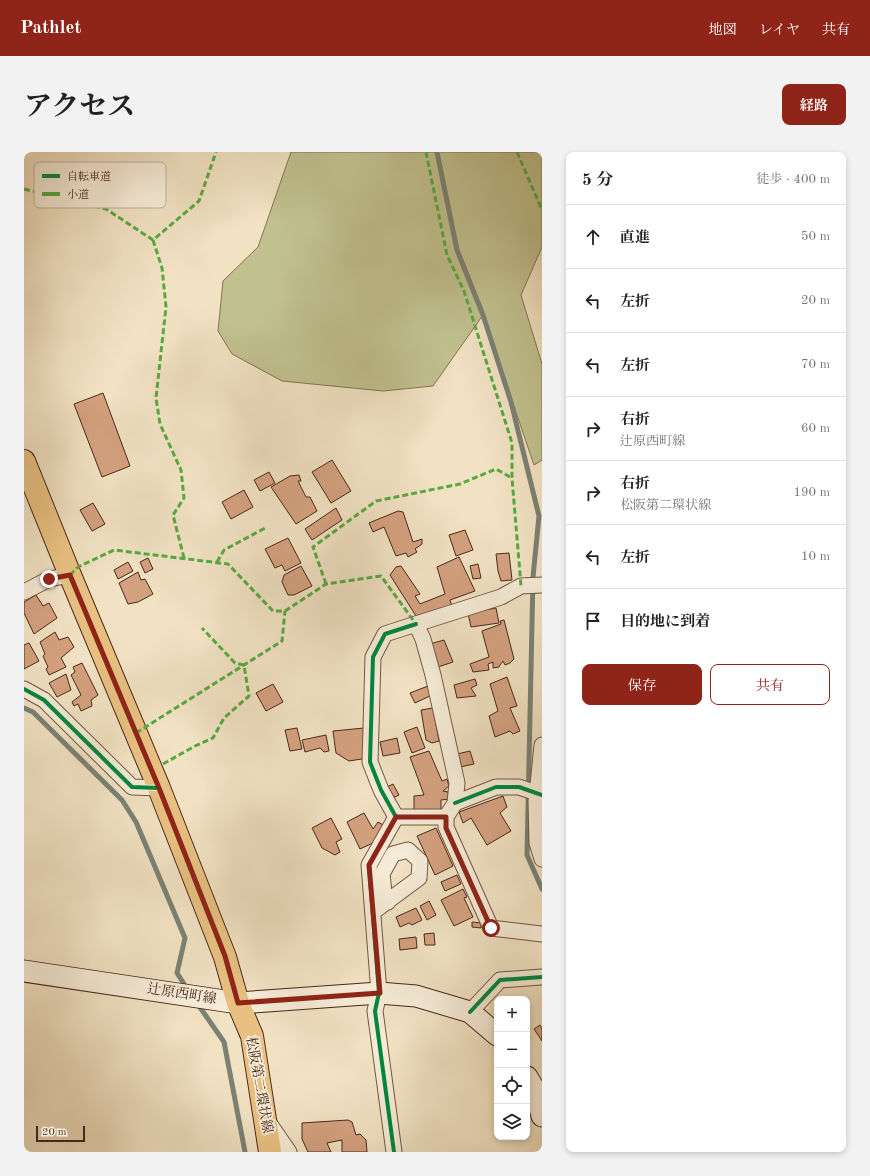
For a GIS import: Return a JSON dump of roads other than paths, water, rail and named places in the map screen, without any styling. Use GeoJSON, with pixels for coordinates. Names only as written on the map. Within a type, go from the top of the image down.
{"type":"FeatureCollection","features":[{"type":"Feature","properties":{"kind":"main road","name":"松阪第二環状線"},"geometry":{"type":"LineString","coordinates":[[24,461],[159,788],[225,956],[238,1003],[252,1036],[270,1152]]}},
{"type":"Feature","properties":{"kind":"main road","name":"辻原西町線"},"geometry":{"type":"LineString","coordinates":[[24,970],[238,1003],[380,993],[416,996],[470,1012],[494,1032]]}},
{"type":"Feature","properties":{"kind":"main road"},"geometry":{"type":"LineString","coordinates":[[530,1082],[536,1092],[542,1116]]}},
{"type":"Feature","properties":{"kind":"street"},"geometry":{"type":"LineString","coordinates":[[24,592],[49,579],[70,575]]}},
{"type":"Feature","properties":{"kind":"street"},"geometry":{"type":"LineString","coordinates":[[396,817],[381,790],[370,762],[373,656],[385,634],[501,597],[521,586],[542,585]]}},
{"type":"Feature","properties":{"kind":"street"},"geometry":{"type":"LineString","coordinates":[[416,624],[423,639],[431,668],[457,783],[455,803],[446,817],[446,828],[491,928],[542,934]]}},
{"type":"Feature","properties":{"kind":"street"},"geometry":{"type":"LineString","coordinates":[[24,689],[44,700],[132,787],[159,788]]}},
{"type":"Feature","properties":{"kind":"street"},"geometry":{"type":"LineString","coordinates":[[542,745],[538,785],[542,795]]}},
{"type":"Feature","properties":{"kind":"street"},"geometry":{"type":"LineString","coordinates":[[455,803],[496,787],[519,787],[542,795]]}},
{"type":"Feature","properties":{"kind":"street"},"geometry":{"type":"LineString","coordinates":[[542,795],[536,801],[537,843],[542,859]]}},
{"type":"Feature","properties":{"kind":"street"},"geometry":{"type":"LineString","coordinates":[[396,817],[446,817]]}},
{"type":"Feature","properties":{"kind":"street"},"geometry":{"type":"LineString","coordinates":[[394,1152],[375,1011],[380,993],[369,865],[396,817]]}},
{"type":"Feature","properties":{"kind":"street"},"geometry":{"type":"LineString","coordinates":[[373,912],[388,902]]}},
{"type":"Feature","properties":{"kind":"street"},"geometry":{"type":"LineString","coordinates":[[470,1012],[500,980],[542,977]]}},
{"type":"Feature","properties":{"kind":"street"},"geometry":{"type":"LineString","coordinates":[[264,1116],[289,1152]]}},
{"type":"Feature","properties":{"kind":"waterway"},"geometry":{"type":"LineString","coordinates":[[437,152],[457,250],[483,315],[511,402],[539,516],[533,577],[527,855],[542,889]]}},
{"type":"Feature","properties":{"kind":"waterway"},"geometry":{"type":"LineString","coordinates":[[24,708],[33,712],[122,800],[136,822],[185,938],[177,973],[188,990]]}},
{"type":"Feature","properties":{"kind":"waterway"},"geometry":{"type":"LineString","coordinates":[[197,1003],[224,1042],[245,1152]]}}]}
